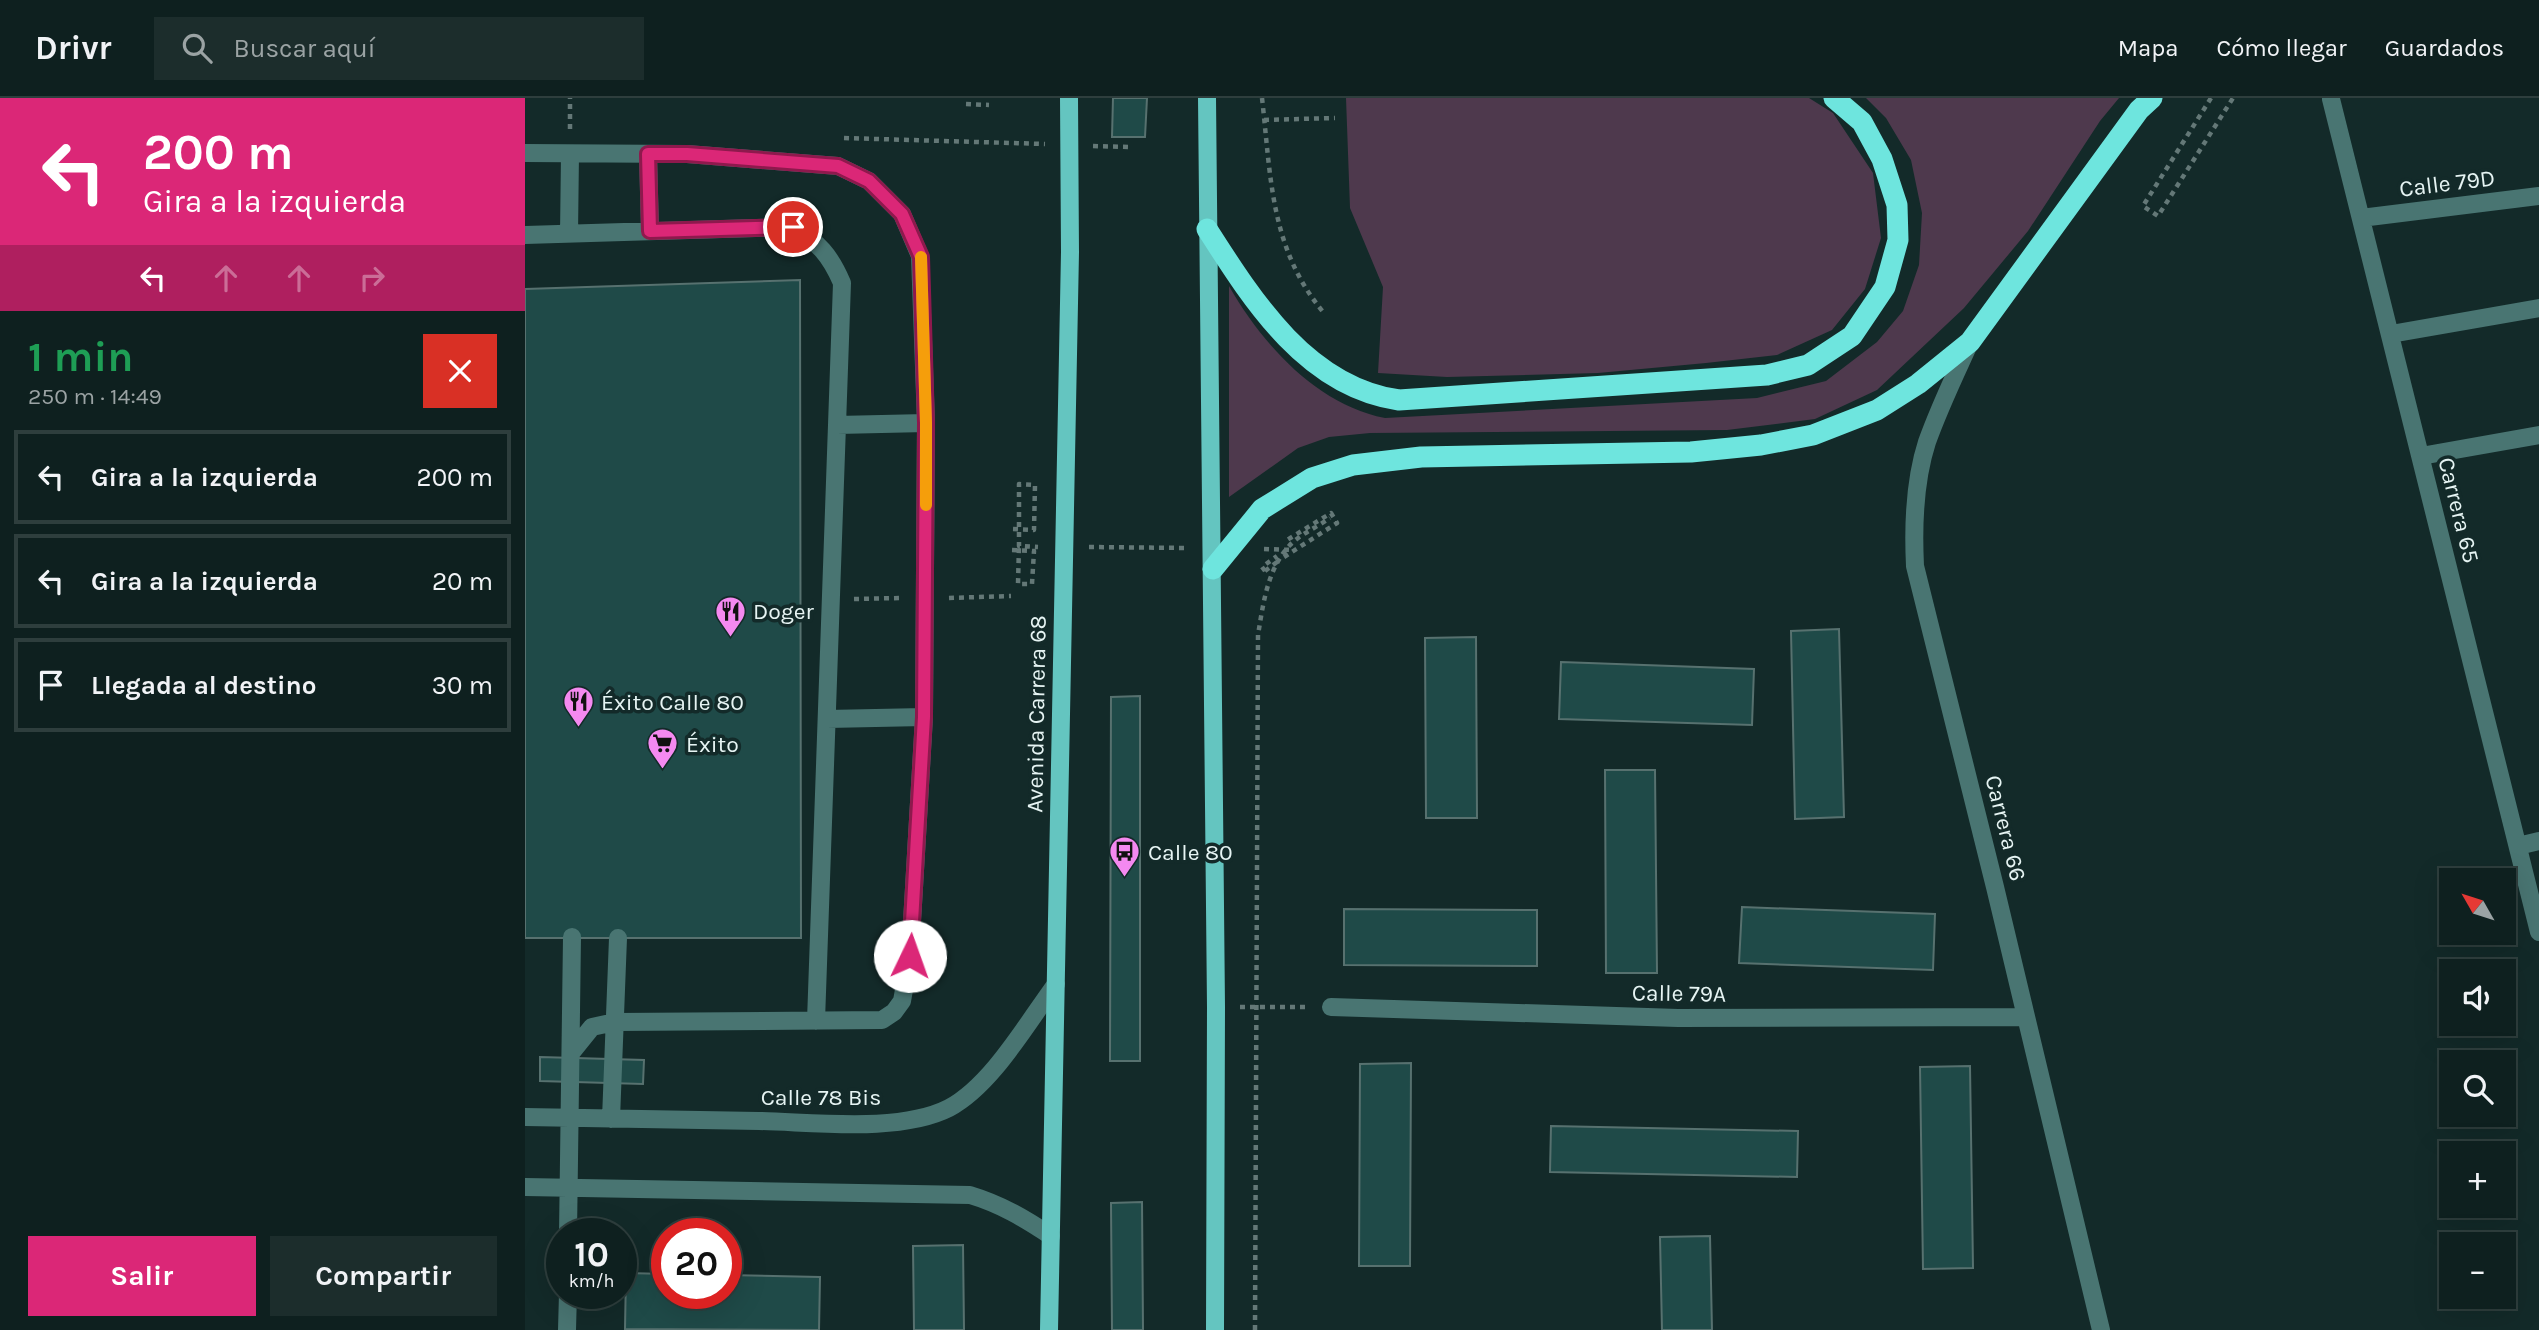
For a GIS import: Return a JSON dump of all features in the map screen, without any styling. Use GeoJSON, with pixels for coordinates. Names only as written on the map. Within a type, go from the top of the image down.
{"type":"FeatureCollection","features":[{"type":"Feature","properties":{"kind":"highway"},"geometry":{"type":"LineString","coordinates":[[1207,229],[1230,265],[1284,335],[1307,358],[1354,388],[1375,396],[1399,400],[1767,375],[1808,365],[1853,336],[1885,287],[1898,240],[1897,205],[1882,159],[1862,122],[1834,98]]}},
{"type":"Feature","properties":{"kind":"highway"},"geometry":{"type":"LineString","coordinates":[[1213,569],[1262,509],[1312,478],[1353,465],[1421,457],[1691,452],[1761,445],[1814,435],[1878,410],[1971,342],[2139,110],[2152,98]]}},
{"type":"Feature","properties":{"kind":"main road","name":"Avenida Carrera 68"},"geometry":{"type":"LineString","coordinates":[[1049,1330],[1070,252],[1069,98]]}},
{"type":"Feature","properties":{"kind":"main road"},"geometry":{"type":"LineString","coordinates":[[1207,98],[1216,1007],[1215,1330]]}},
{"type":"Feature","properties":{"kind":"street","name":"Carrera 65"},"geometry":{"type":"LineString","coordinates":[[2331,99],[2539,932]]}},
{"type":"Feature","properties":{"kind":"street"},"geometry":{"type":"LineString","coordinates":[[525,153],[687,154],[838,166],[869,181],[902,214],[921,257],[926,423],[924,717],[910,956],[901,1001],[894,1012],[882,1020],[615,1022],[592,1027],[571,1053]]}},
{"type":"Feature","properties":{"kind":"street"},"geometry":{"type":"LineString","coordinates":[[569,234],[570,154]]}},
{"type":"Feature","properties":{"kind":"street"},"geometry":{"type":"LineString","coordinates":[[648,154],[650,231]]}},
{"type":"Feature","properties":{"kind":"street","name":"Calle 79D"},"geometry":{"type":"LineString","coordinates":[[2361,218],[2539,196]]}},
{"type":"Feature","properties":{"kind":"street"},"geometry":{"type":"LineString","coordinates":[[525,235],[793,227],[815,241],[833,261],[842,283],[817,1021]]}},
{"type":"Feature","properties":{"kind":"street"},"geometry":{"type":"LineString","coordinates":[[2391,334],[2539,308]]}},
{"type":"Feature","properties":{"kind":"street","name":"Carrera 66"},"geometry":{"type":"LineString","coordinates":[[1971,342],[1926,445],[1913,528],[1915,566],[2101,1330]]}},
{"type":"Feature","properties":{"kind":"street"},"geometry":{"type":"LineString","coordinates":[[837,425],[926,423]]}},
{"type":"Feature","properties":{"kind":"street"},"geometry":{"type":"LineString","coordinates":[[2421,456],[2539,435]]}},
{"type":"Feature","properties":{"kind":"street"},"geometry":{"type":"LineString","coordinates":[[827,719],[924,717]]}},
{"type":"Feature","properties":{"kind":"street"},"geometry":{"type":"LineString","coordinates":[[2518,846],[2539,841]]}},
{"type":"Feature","properties":{"kind":"street"},"geometry":{"type":"LineString","coordinates":[[568,1218],[572,937]]}},
{"type":"Feature","properties":{"kind":"street"},"geometry":{"type":"LineString","coordinates":[[611,1119],[618,938]]}},
{"type":"Feature","properties":{"kind":"street","name":"Calle 78 Bis"},"geometry":{"type":"LineString","coordinates":[[525,1117],[829,1123],[888,1123],[920,1119],[950,1107],[970,1093],[1009,1048],[1056,984]]}},
{"type":"Feature","properties":{"kind":"street","name":"Calle 79A"},"geometry":{"type":"LineString","coordinates":[[1331,1007],[1664,1018],[2026,1017]]}},
{"type":"Feature","properties":{"kind":"street"},"geometry":{"type":"LineString","coordinates":[[525,1187],[969,1195],[994,1202],[1051,1236]]}},
{"type":"Feature","properties":{"kind":"street"},"geometry":{"type":"LineString","coordinates":[[567,1330],[568,1309]]}},
{"type":"Feature","properties":{"kind":"path"},"geometry":{"type":"LineString","coordinates":[[1262,98],[1280,233],[1305,290],[1324,313]]}},
{"type":"Feature","properties":{"kind":"path"},"geometry":{"type":"LineString","coordinates":[[2211,98],[2143,206],[2158,216],[2233,98]]}},
{"type":"Feature","properties":{"kind":"path"},"geometry":{"type":"LineString","coordinates":[[966,104],[989,105]]}},
{"type":"Feature","properties":{"kind":"path"},"geometry":{"type":"LineString","coordinates":[[1264,120],[1335,118]]}},
{"type":"Feature","properties":{"kind":"path"},"geometry":{"type":"LineString","coordinates":[[1013,529],[1034,530],[1035,485],[1019,484],[1019,546],[1018,584],[1032,584],[1034,551],[1013,550]]}},
{"type":"Feature","properties":{"kind":"path"},"geometry":{"type":"LineString","coordinates":[[1277,556],[1262,567],[1265,571],[1337,523],[1331,513],[1287,540]]}},
{"type":"Feature","properties":{"kind":"path"},"geometry":{"type":"LineString","coordinates":[[1255,1330],[1258,635],[1274,570],[1289,546],[1329,518]]}},
{"type":"Feature","properties":{"kind":"path"},"geometry":{"type":"LineString","coordinates":[[1019,546],[1046,547]]}},
{"type":"Feature","properties":{"kind":"path"},"geometry":{"type":"LineString","coordinates":[[1087,547],[1198,548]]}},
{"type":"Feature","properties":{"kind":"path"},"geometry":{"type":"LineString","coordinates":[[1253,549],[1294,550]]}},
{"type":"Feature","properties":{"kind":"path"},"geometry":{"type":"LineString","coordinates":[[1216,1007],[1331,1007]]}},
{"type":"Feature","properties":{"kind":"shaded area"},"geometry":{"type":"Polygon","coordinates":[[[1346,98],[1809,98],[1833,113],[1873,173],[1881,238],[1865,289],[1832,330],[1777,355],[1598,373],[1447,377],[1378,373],[1383,287],[1350,208],[1346,98]]]}},
{"type":"Feature","properties":{"kind":"shaded area"},"geometry":{"type":"Polygon","coordinates":[[[1866,98],[2119,98],[2100,121],[2028,231],[1964,308],[1877,390],[1815,419],[1727,430],[1370,433],[1329,437],[1298,448],[1229,497],[1229,286],[1242,308],[1275,350],[1314,386],[1360,411],[1385,418],[1757,398],[1826,381],[1877,342],[1903,311],[1919,265],[1922,213],[1911,160],[1886,118],[1866,98]]]}},
{"type":"Feature","properties":{"kind":"building"},"geometry":{"type":"Polygon","coordinates":[[[1113,98],[1147,98],[1145,137],[1112,137],[1113,98]]]}},
{"type":"Feature","properties":{"kind":"building","name":"Éxito"},"geometry":{"type":"Polygon","coordinates":[[[800,280],[801,938],[525,938],[525,289],[800,280]]]}},
{"type":"Feature","properties":{"kind":"building"},"geometry":{"type":"Polygon","coordinates":[[[1839,629],[1844,817],[1795,819],[1791,631],[1839,629]]]}},
{"type":"Feature","properties":{"kind":"building"},"geometry":{"type":"Polygon","coordinates":[[[1476,637],[1477,818],[1426,818],[1425,638],[1476,637]]]}},
{"type":"Feature","properties":{"kind":"building"},"geometry":{"type":"Polygon","coordinates":[[[1561,662],[1754,669],[1752,725],[1559,719],[1561,662]]]}},
{"type":"Feature","properties":{"kind":"building","name":"Calle 80"},"geometry":{"type":"Polygon","coordinates":[[[1140,696],[1140,1061],[1110,1061],[1111,697],[1140,696]]]}},
{"type":"Feature","properties":{"kind":"building"},"geometry":{"type":"Polygon","coordinates":[[[1605,770],[1655,770],[1657,973],[1606,973],[1605,770]]]}},
{"type":"Feature","properties":{"kind":"building"},"geometry":{"type":"Polygon","coordinates":[[[1742,907],[1935,914],[1933,970],[1739,963],[1742,907]]]}},
{"type":"Feature","properties":{"kind":"building"},"geometry":{"type":"Polygon","coordinates":[[[1344,909],[1537,910],[1537,966],[1344,965],[1344,909]]]}},
{"type":"Feature","properties":{"kind":"building"},"geometry":{"type":"Polygon","coordinates":[[[540,1057],[644,1060],[643,1084],[540,1081],[540,1057]]]}},
{"type":"Feature","properties":{"kind":"building"},"geometry":{"type":"Polygon","coordinates":[[[1411,1063],[1410,1266],[1359,1266],[1360,1064],[1411,1063]]]}},
{"type":"Feature","properties":{"kind":"building"},"geometry":{"type":"Polygon","coordinates":[[[1970,1066],[1973,1268],[1923,1269],[1920,1067],[1970,1066]]]}},
{"type":"Feature","properties":{"kind":"building"},"geometry":{"type":"Polygon","coordinates":[[[1551,1126],[1798,1131],[1797,1177],[1550,1172],[1551,1126]]]}},
{"type":"Feature","properties":{"kind":"building"},"geometry":{"type":"Polygon","coordinates":[[[1142,1202],[1143,1330],[1112,1330],[1111,1203],[1142,1202]]]}},
{"type":"Feature","properties":{"kind":"building"},"geometry":{"type":"Polygon","coordinates":[[[1710,1236],[1712,1330],[1662,1330],[1660,1237],[1710,1236]]]}},
{"type":"Feature","properties":{"kind":"building"},"geometry":{"type":"Polygon","coordinates":[[[963,1245],[964,1330],[914,1330],[913,1246],[963,1245]]]}},
{"type":"Feature","properties":{"kind":"building"},"geometry":{"type":"Polygon","coordinates":[[[637,1273],[651,1274],[651,1309],[742,1309],[742,1275],[820,1277],[819,1330],[625,1329],[625,1309],[637,1309],[637,1273]]]}},
{"type":"Feature","properties":{"kind":"slow traffic"},"geometry":{"type":"LineString","coordinates":[[921,257],[926,505]]}},
{"type":"Feature","properties":{"kind":"place","name":"Doger"},"geometry":{"type":"Point","coordinates":[730,638]}},
{"type":"Feature","properties":{"kind":"place","name":"Éxito Calle 80"},"geometry":{"type":"Point","coordinates":[578,729]}},
{"type":"Feature","properties":{"kind":"place","name":"Éxito"},"geometry":{"type":"Point","coordinates":[663,771]}},
{"type":"Feature","properties":{"kind":"place","name":"Calle 80"},"geometry":{"type":"Point","coordinates":[1125,879]}},
{"type":"Feature","properties":{"kind":"route"},"geometry":{"type":"LineString","coordinates":[[793,227],[650,231],[648,154],[687,154],[838,166],[869,181],[902,214],[921,257],[926,423],[924,717],[910,956]]}}]}
